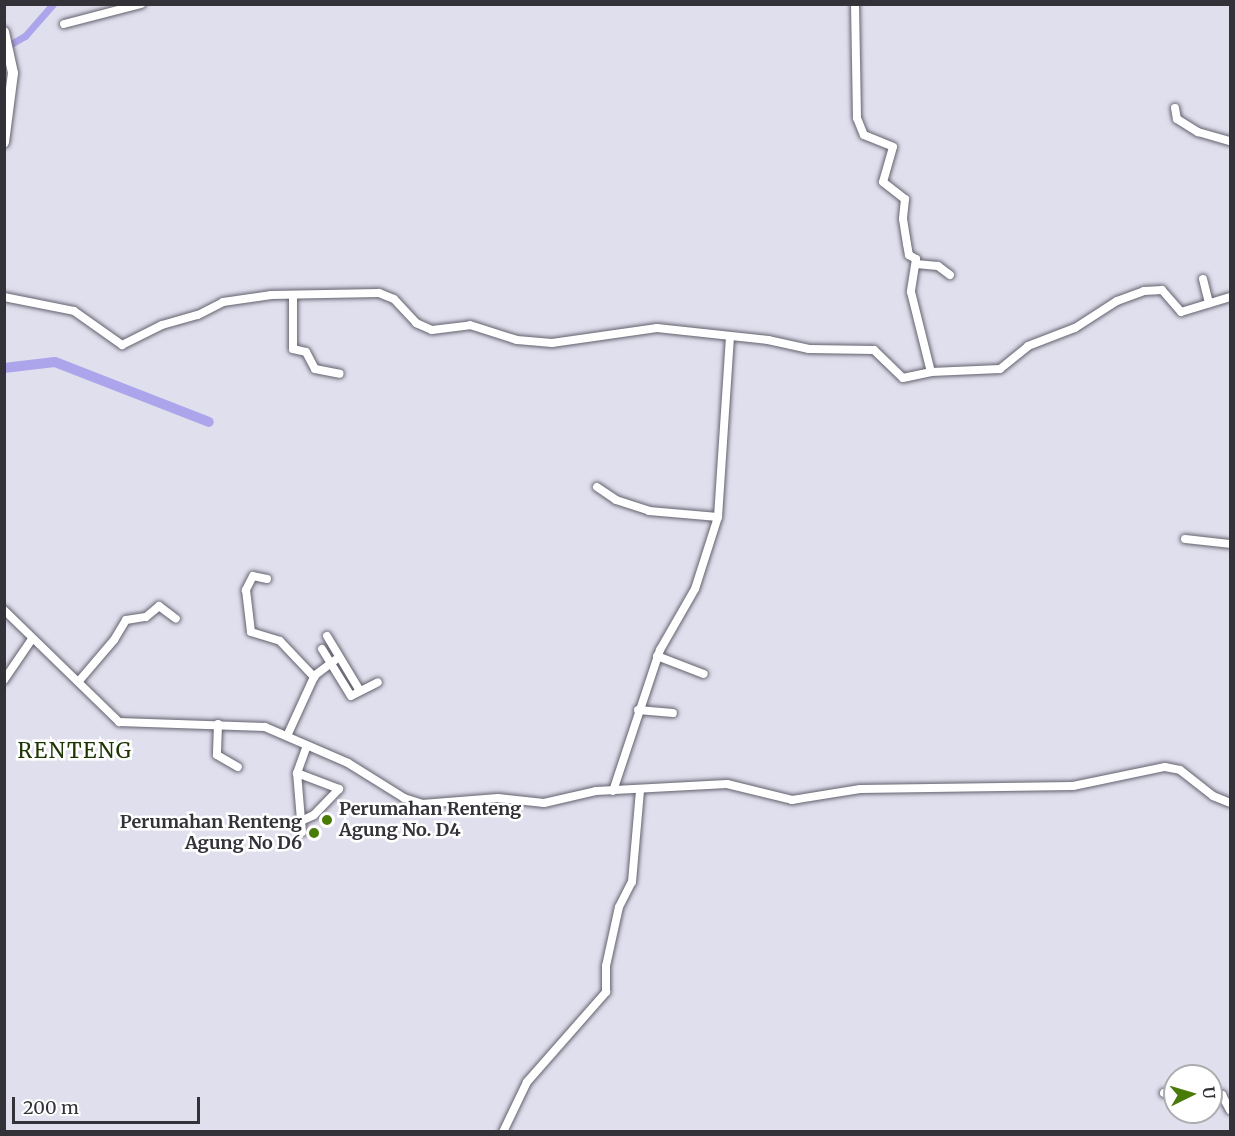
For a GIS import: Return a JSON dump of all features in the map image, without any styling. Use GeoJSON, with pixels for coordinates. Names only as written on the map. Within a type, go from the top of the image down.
{"type":"FeatureCollection","features":[{"type":"Feature","properties":{"kind":"main road"},"geometry":{"type":"LineString","coordinates":[[4,142],[14,73],[5,34]]}},
{"type":"Feature","properties":{"kind":"street"},"geometry":{"type":"LineString","coordinates":[[64,24],[141,4]]}},
{"type":"Feature","properties":{"kind":"street"},"geometry":{"type":"LineString","coordinates":[[855,4],[857,118],[864,135],[893,147],[883,182],[904,196],[904,231],[909,255],[916,259],[911,292],[931,372]]}},
{"type":"Feature","properties":{"kind":"street"},"geometry":{"type":"LineString","coordinates":[[1175,108],[1177,119],[1198,132],[1230,141]]}},
{"type":"Feature","properties":{"kind":"street"},"geometry":{"type":"LineString","coordinates":[[916,264],[938,266],[950,275]]}},
{"type":"Feature","properties":{"kind":"street"},"geometry":{"type":"LineString","coordinates":[[1203,279],[1209,303]]}},
{"type":"Feature","properties":{"kind":"street"},"geometry":{"type":"LineString","coordinates":[[4,297],[74,311],[114,342],[124,345],[162,326],[198,315],[217,303],[293,295],[379,293],[394,299],[424,328],[438,330],[470,325],[526,342],[561,343],[649,327],[730,336],[809,349],[874,350],[900,378],[931,372],[1000,369],[1028,346],[1082,325],[1117,302],[1144,291],[1162,290],[1181,312],[1230,297]]}},
{"type":"Feature","properties":{"kind":"street"},"geometry":{"type":"LineString","coordinates":[[293,295],[293,349],[306,352],[315,369],[340,374]]}},
{"type":"Feature","properties":{"kind":"street"},"geometry":{"type":"LineString","coordinates":[[613,791],[657,656],[695,589],[718,517],[730,336]]}},
{"type":"Feature","properties":{"kind":"street"},"geometry":{"type":"LineString","coordinates":[[597,488],[616,500],[649,511],[718,517]]}},
{"type":"Feature","properties":{"kind":"street"},"geometry":{"type":"LineString","coordinates":[[1185,538],[1230,544]]}},
{"type":"Feature","properties":{"kind":"street"},"geometry":{"type":"LineString","coordinates":[[267,579],[253,576],[246,590],[251,632],[261,638],[280,641],[314,676]]}},
{"type":"Feature","properties":{"kind":"street"},"geometry":{"type":"LineString","coordinates":[[79,681],[114,640],[126,620],[146,617],[158,606],[176,619]]}},
{"type":"Feature","properties":{"kind":"street"},"geometry":{"type":"LineString","coordinates":[[4,610],[122,723],[255,725],[287,736],[365,771],[404,798],[422,804],[498,798],[544,803],[586,792],[640,791],[727,784],[792,800],[860,789],[1072,786],[1165,767],[1180,770],[1213,796],[1230,803]]}},
{"type":"Feature","properties":{"kind":"street"},"geometry":{"type":"LineString","coordinates":[[327,636],[351,696],[378,682]]}},
{"type":"Feature","properties":{"kind":"street"},"geometry":{"type":"LineString","coordinates":[[4,680],[32,639]]}},
{"type":"Feature","properties":{"kind":"street"},"geometry":{"type":"LineString","coordinates":[[322,649],[335,660]]}},
{"type":"Feature","properties":{"kind":"street"},"geometry":{"type":"LineString","coordinates":[[657,656],[704,674]]}},
{"type":"Feature","properties":{"kind":"street"},"geometry":{"type":"LineString","coordinates":[[287,736],[314,676],[335,660]]}},
{"type":"Feature","properties":{"kind":"street"},"geometry":{"type":"LineString","coordinates":[[638,710],[674,713]]}},
{"type":"Feature","properties":{"kind":"street"},"geometry":{"type":"LineString","coordinates":[[218,724],[217,755],[238,767]]}},
{"type":"Feature","properties":{"kind":"street"},"geometry":{"type":"LineString","coordinates":[[302,832],[297,773],[307,746]]}},
{"type":"Feature","properties":{"kind":"street"},"geometry":{"type":"LineString","coordinates":[[297,773],[339,789],[312,817],[301,821]]}},
{"type":"Feature","properties":{"kind":"street"},"geometry":{"type":"LineString","coordinates":[[503,1131],[527,1082],[606,992],[606,966],[619,907],[632,882],[640,791]]}},
{"type":"Feature","properties":{"kind":"waterway"},"geometry":{"type":"LineString","coordinates":[[4,48],[25,36],[53,4]]}},
{"type":"Feature","properties":{"kind":"waterway"},"geometry":{"type":"LineString","coordinates":[[4,368],[55,362],[209,422]]}},
{"type":"Feature","properties":{"kind":"place","name":"Perumahan Renteng Agung No. D4"},"geometry":{"type":"Point","coordinates":[327,820]}},
{"type":"Feature","properties":{"kind":"place","name":"Perumahan Renteng Agung No D6"},"geometry":{"type":"Point","coordinates":[314,833]}},
{"type":"Feature","properties":{"kind":"district","name":"RENTENG"},"geometry":{"type":"Point","coordinates":[75,751]}}]}
